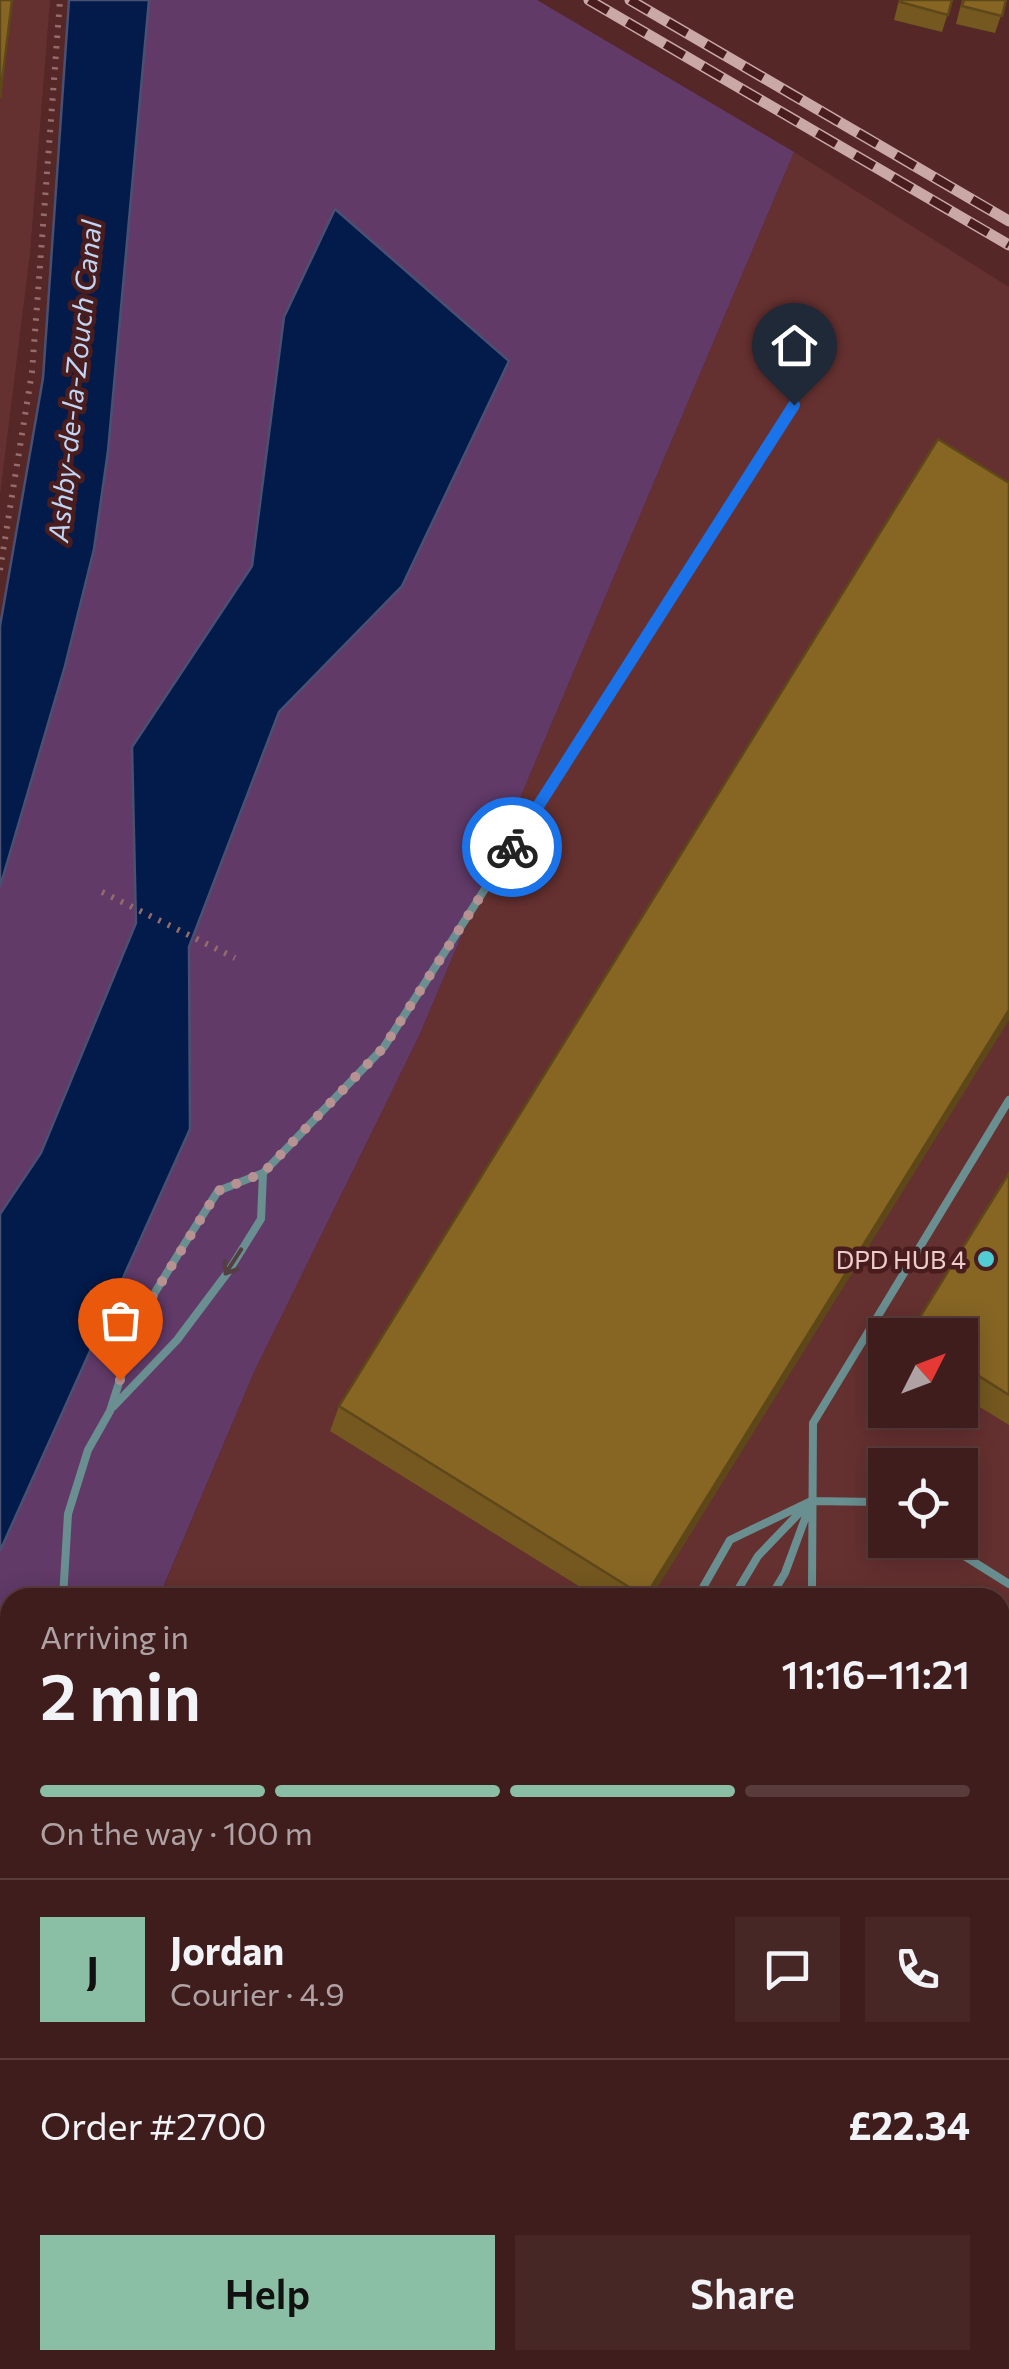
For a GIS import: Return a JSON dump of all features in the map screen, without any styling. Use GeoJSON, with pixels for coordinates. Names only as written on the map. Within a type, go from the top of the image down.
{"type":"FeatureCollection","features":[{"type":"Feature","properties":{"kind":"lane"},"geometry":{"type":"LineString","coordinates":[[64,1588],[68,1514],[88,1450],[110,1410],[140,1317],[218,1191],[263,1173],[384,1047],[794,405]]}},
{"type":"Feature","properties":{"kind":"lane"},"geometry":{"type":"LineString","coordinates":[[812,1588],[813,1423],[1009,1100]]}},
{"type":"Feature","properties":{"kind":"lane"},"geometry":{"type":"LineString","coordinates":[[110,1410],[177,1340],[228,1272],[261,1219],[263,1173]]}},
{"type":"Feature","properties":{"kind":"lane"},"geometry":{"type":"LineString","coordinates":[[739,1588],[758,1556],[811,1501]]}},
{"type":"Feature","properties":{"kind":"lane"},"geometry":{"type":"LineString","coordinates":[[776,1588],[811,1501]]}},
{"type":"Feature","properties":{"kind":"lane"},"geometry":{"type":"LineString","coordinates":[[703,1588],[730,1540],[811,1501],[868,1502]]}},
{"type":"Feature","properties":{"kind":"lane"},"geometry":{"type":"LineString","coordinates":[[968,1558],[1009,1584]]}},
{"type":"Feature","properties":{"kind":"path"},"geometry":{"type":"LineString","coordinates":[[0,570],[32,372],[60,0]]}},
{"type":"Feature","properties":{"kind":"path"},"geometry":{"type":"LineString","coordinates":[[102,892],[234,958]]}},
{"type":"Feature","properties":{"kind":"shaded area"},"geometry":{"type":"Polygon","coordinates":[[[0,0],[50,0],[30,253],[0,495],[0,0]]]}},
{"type":"Feature","properties":{"kind":"shaded area"},"geometry":{"type":"Polygon","coordinates":[[[149,0],[537,0],[794,152],[419,1036],[254,1372],[163,1588],[0,1588],[0,887],[65,666],[94,549],[108,451],[149,0]]]}},
{"type":"Feature","properties":{"kind":"shaded area"},"geometry":{"type":"Polygon","coordinates":[[[794,152],[1009,287],[1009,1588],[163,1588],[254,1372],[419,1036],[794,152]]]}},
{"type":"Feature","properties":{"kind":"water","name":"Ashby-de-la-Zouch Canal"},"geometry":{"type":"Polygon","coordinates":[[[69,0],[149,0],[108,451],[94,549],[65,666],[0,887],[0,626],[43,378],[69,0]]]}},
{"type":"Feature","properties":{"kind":"water"},"geometry":{"type":"Polygon","coordinates":[[[335,209],[509,361],[402,586],[279,712],[189,947],[190,1129],[0,1551],[0,1214],[41,1153],[136,923],[132,747],[252,566],[284,317],[335,209]]]}},
{"type":"Feature","properties":{"kind":"building"},"geometry":{"type":"Polygon","coordinates":[[[0,0],[12,0],[0,98],[0,0]]]}},
{"type":"Feature","properties":{"kind":"building"},"geometry":{"type":"Polygon","coordinates":[[[901,0],[952,0],[948,15],[901,0]]]}},
{"type":"Feature","properties":{"kind":"building"},"geometry":{"type":"Polygon","coordinates":[[[964,0],[1006,0],[1002,16],[962,6],[964,0]]]}},
{"type":"Feature","properties":{"kind":"building"},"geometry":{"type":"Polygon","coordinates":[[[938,439],[1009,483],[1009,1010],[651,1588],[631,1588],[339,1406],[938,439]]]}},
{"type":"Feature","properties":{"kind":"building","name":"DPD HUB 4"},"geometry":{"type":"Polygon","coordinates":[[[1009,1173],[1009,1395],[978,1375],[978,1318],[919,1318],[1009,1173]]]}},
{"type":"Feature","properties":{"kind":"railway"},"geometry":{"type":"LineString","coordinates":[[589,0],[1009,245]]}},
{"type":"Feature","properties":{"kind":"railway"},"geometry":{"type":"LineString","coordinates":[[630,0],[1009,221]]}},
{"type":"Feature","properties":{"kind":"way so far"},"geometry":{"type":"LineString","coordinates":[[120,1380],[140,1317],[218,1191],[263,1173],[384,1047],[512,847]]}},
{"type":"Feature","properties":{"kind":"place","name":"DPD HUB 4"},"geometry":{"type":"Point","coordinates":[986,1259]}},
{"type":"Feature","properties":{"kind":"route"},"geometry":{"type":"LineString","coordinates":[[512,847],[794,405]]}}]}
